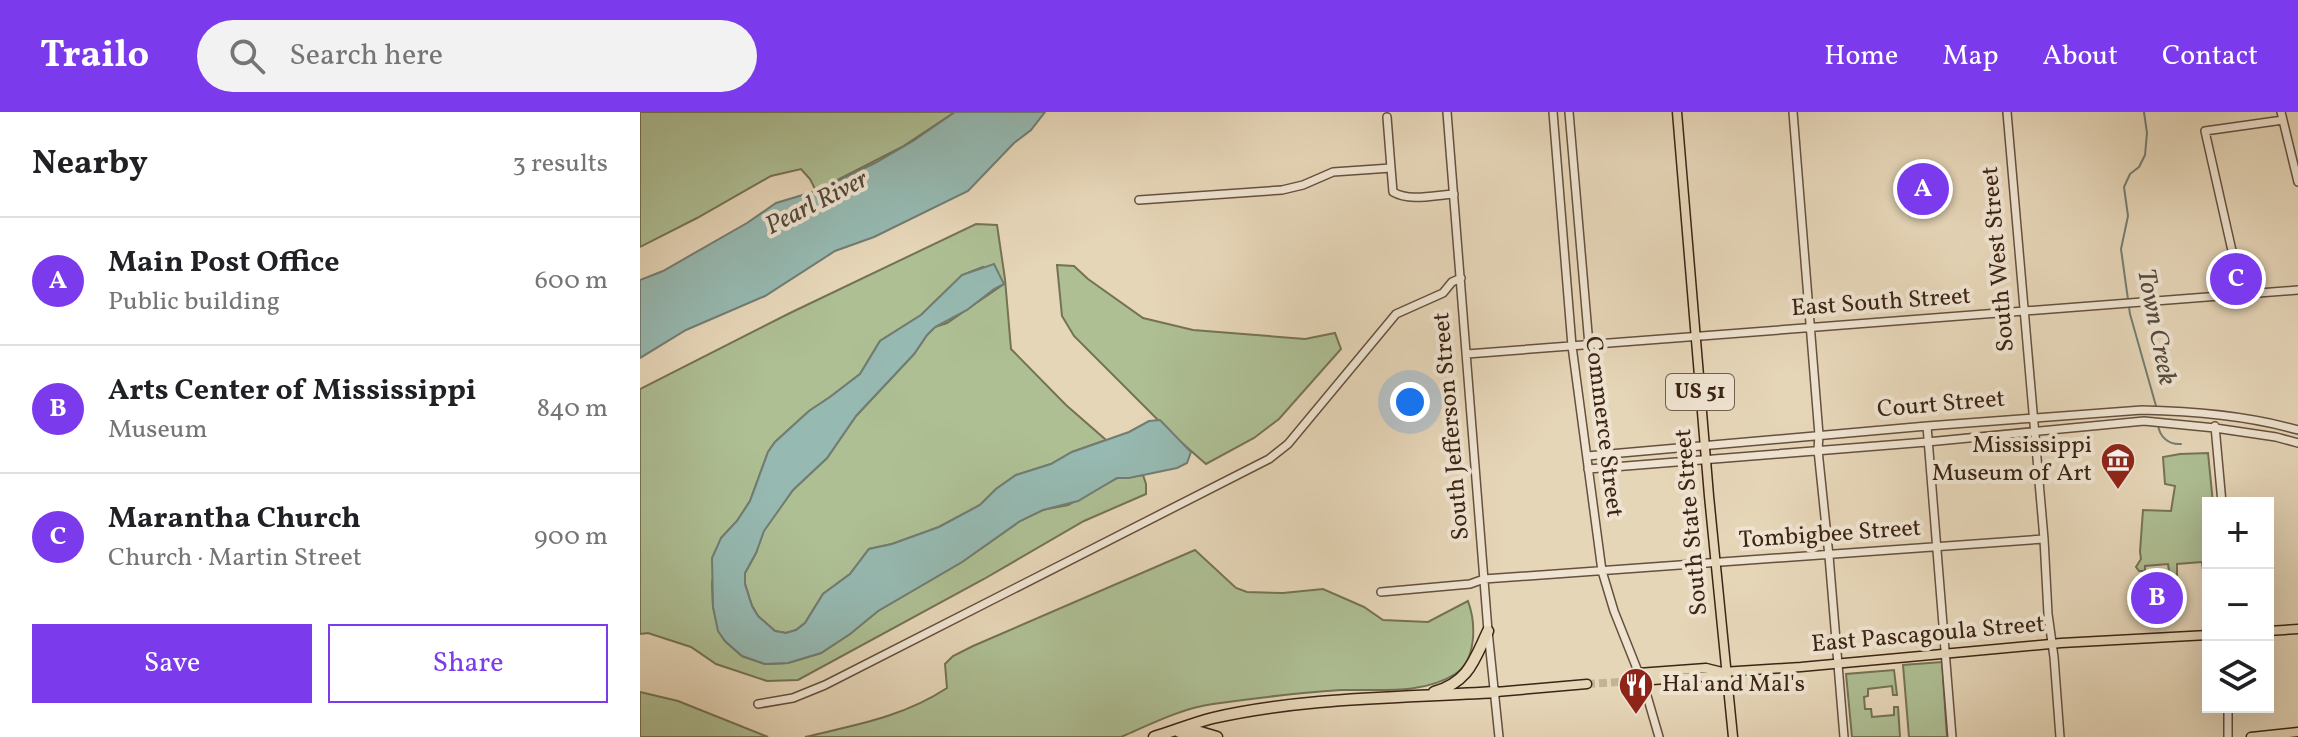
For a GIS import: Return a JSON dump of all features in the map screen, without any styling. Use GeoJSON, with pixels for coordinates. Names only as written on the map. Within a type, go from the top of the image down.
{"type":"FeatureCollection","features":[{"type":"Feature","properties":{"kind":"highway"},"geometry":{"type":"LineString","coordinates":[[1414,698],[1446,688],[1461,679],[1472,666],[1488,631]]}},
{"type":"Feature","properties":{"kind":"highway"},"geometry":{"type":"LineString","coordinates":[[1154,737],[1211,719],[1257,710],[1496,692]]}},
{"type":"Feature","properties":{"kind":"highway"},"geometry":{"type":"LineString","coordinates":[[1170,732],[1200,732],[1217,737]]}},
{"type":"Feature","properties":{"kind":"main road","name":"South State Street"},"geometry":{"type":"LineString","coordinates":[[1677,112],[1733,737]]}},
{"type":"Feature","properties":{"kind":"main road"},"geometry":{"type":"LineString","coordinates":[[2274,631],[2298,629]]}},
{"type":"Feature","properties":{"kind":"main road","name":"East Pascagoula Street"},"geometry":{"type":"LineString","coordinates":[[1652,680],[2052,645],[2202,635]]}},
{"type":"Feature","properties":{"kind":"main road"},"geometry":{"type":"LineString","coordinates":[[1638,673],[1706,668],[1725,672]]}},
{"type":"Feature","properties":{"kind":"main road"},"geometry":{"type":"LineString","coordinates":[[1496,692],[1587,684]]}},
{"type":"Feature","properties":{"kind":"main road"},"geometry":{"type":"LineString","coordinates":[[2251,737],[2298,732]]}},
{"type":"Feature","properties":{"kind":"street","name":"South Jefferson Street"},"geometry":{"type":"LineString","coordinates":[[1448,112],[1499,737]]}},
{"type":"Feature","properties":{"kind":"street","name":"Commerce Street"},"geometry":{"type":"LineString","coordinates":[[1553,112],[1572,346],[1602,571],[1659,737]]}},
{"type":"Feature","properties":{"kind":"street","name":"Commerce Street"},"geometry":{"type":"LineString","coordinates":[[1569,112],[1589,345]]}},
{"type":"Feature","properties":{"kind":"street"},"geometry":{"type":"LineString","coordinates":[[1793,112],[1818,450],[1844,737]]}},
{"type":"Feature","properties":{"kind":"street","name":"South West Street"},"geometry":{"type":"LineString","coordinates":[[2007,112],[2060,737]]}},
{"type":"Feature","properties":{"kind":"street"},"geometry":{"type":"LineString","coordinates":[[2242,295],[2205,131],[2282,116],[2298,182]]}},
{"type":"Feature","properties":{"kind":"street"},"geometry":{"type":"LineString","coordinates":[[1387,117],[1393,192],[1407,197],[1454,194]]}},
{"type":"Feature","properties":{"kind":"street"},"geometry":{"type":"LineString","coordinates":[[1139,200],[1282,190],[1333,172],[1391,168]]}},
{"type":"Feature","properties":{"kind":"street"},"geometry":{"type":"LineString","coordinates":[[758,704],[793,698],[825,685],[1269,459],[1288,444],[1396,314],[1443,293],[1452,282],[1461,278]]}},
{"type":"Feature","properties":{"kind":"street","name":"East South Street"},"geometry":{"type":"LineString","coordinates":[[1467,354],[2298,290]]}},
{"type":"Feature","properties":{"kind":"street","name":"Court Street"},"geometry":{"type":"LineString","coordinates":[[1587,456],[2142,410],[2243,419],[2298,430]]}},
{"type":"Feature","properties":{"kind":"street"},"geometry":{"type":"LineString","coordinates":[[2213,416],[2221,497]]}},
{"type":"Feature","properties":{"kind":"street","name":"Court Street"},"geometry":{"type":"LineString","coordinates":[[1588,469],[2144,421],[2215,428],[2298,443]]}},
{"type":"Feature","properties":{"kind":"street"},"geometry":{"type":"LineString","coordinates":[[1927,426],[1952,737]]}},
{"type":"Feature","properties":{"kind":"street","name":"Tombigbee Street"},"geometry":{"type":"LineString","coordinates":[[1381,592],[1470,584],[1484,579],[2044,539]]}},
{"type":"Feature","properties":{"kind":"street"},"geometry":{"type":"LineString","coordinates":[[2228,713],[2228,737]]}},
{"type":"Feature","properties":{"kind":"green space"},"geometry":{"type":"Polygon","coordinates":[[[640,112],[955,112],[902,147],[816,191],[801,169],[771,176],[640,247],[640,112]]]}},
{"type":"Feature","properties":{"kind":"green space"},"geometry":{"type":"Polygon","coordinates":[[[976,224],[997,225],[1005,279],[1011,349],[1106,440],[1072,452],[1051,464],[1016,475],[980,505],[939,527],[869,549],[850,574],[823,594],[805,623],[796,630],[786,633],[775,631],[758,616],[745,584],[745,573],[763,531],[793,490],[827,458],[856,416],[935,327],[947,323],[1004,284],[983,267],[962,275],[921,315],[880,341],[860,374],[809,411],[768,452],[750,501],[721,538],[712,583],[713,607],[725,641],[742,656],[765,664],[788,663],[821,653],[878,611],[1042,510],[1068,505],[1117,478],[1143,475],[1146,494],[1084,521],[798,680],[767,681],[716,664],[691,647],[648,633],[640,634],[640,389],[976,224]]]}},
{"type":"Feature","properties":{"kind":"green space"},"geometry":{"type":"Polygon","coordinates":[[[1057,265],[1074,266],[1143,318],[1193,330],[1305,339],[1335,333],[1341,349],[1279,419],[1254,438],[1206,464],[1074,336],[1062,316],[1057,265]]]}},
{"type":"Feature","properties":{"kind":"green space"},"geometry":{"type":"Polygon","coordinates":[[[2208,453],[2212,497],[2202,497],[2202,562],[2177,564],[2177,578],[2170,578],[2168,564],[2145,566],[2145,571],[2139,571],[2136,567],[2141,559],[2143,510],[2171,511],[2175,486],[2165,484],[2163,457],[2208,453]]]}},
{"type":"Feature","properties":{"kind":"green space"},"geometry":{"type":"Polygon","coordinates":[[[1195,550],[1236,588],[1247,592],[1283,593],[1323,589],[1364,607],[1383,620],[1428,622],[1468,601],[1473,630],[1471,651],[1455,674],[1429,685],[1400,690],[1341,690],[1201,706],[1121,737],[805,737],[878,719],[930,698],[947,688],[945,664],[953,656],[1195,550]]]}},
{"type":"Feature","properties":{"kind":"green space"},"geometry":{"type":"Polygon","coordinates":[[[1942,662],[1947,737],[1909,737],[1903,665],[1942,662]]]}},
{"type":"Feature","properties":{"kind":"green space"},"geometry":{"type":"Polygon","coordinates":[[[1894,670],[1897,695],[1893,695],[1892,686],[1868,689],[1868,696],[1864,697],[1865,709],[1871,709],[1872,717],[1894,715],[1894,707],[1898,707],[1900,737],[1852,737],[1846,674],[1894,670]]]}},
{"type":"Feature","properties":{"kind":"green space"},"geometry":{"type":"Polygon","coordinates":[[[640,692],[678,701],[768,737],[640,737],[640,692]]]}},
{"type":"Feature","properties":{"kind":"water","name":"Pearl River"},"geometry":{"type":"Polygon","coordinates":[[[955,112],[1045,112],[1031,130],[1014,143],[968,191],[874,237],[835,251],[765,296],[686,330],[640,358],[640,280],[663,271],[776,203],[816,191],[875,163],[955,112]]]}},
{"type":"Feature","properties":{"kind":"water"},"geometry":{"type":"Polygon","coordinates":[[[994,264],[1004,284],[927,335],[914,354],[856,416],[827,458],[793,490],[764,531],[745,573],[745,584],[758,616],[775,631],[786,633],[796,630],[805,623],[823,594],[850,574],[869,549],[939,527],[980,505],[1016,475],[1051,464],[1072,452],[1129,432],[1149,421],[1160,420],[1191,452],[1187,463],[1177,468],[1117,478],[1078,501],[1043,510],[1020,521],[962,562],[878,611],[821,653],[788,663],[765,664],[742,656],[718,631],[713,607],[712,558],[721,538],[750,501],[768,452],[809,411],[860,374],[880,341],[921,315],[962,275],[994,264]]]}},
{"type":"Feature","properties":{"kind":"waterway","name":"Town Creek"},"geometry":{"type":"LineString","coordinates":[[2144,112],[2147,133],[2145,155],[2124,187],[2128,216],[2121,249],[2130,314],[2156,406]]}},
{"type":"Feature","properties":{"kind":"waterway","name":"Town Creek"},"geometry":{"type":"LineString","coordinates":[[2158,424],[2165,439],[2181,444]]}},
{"type":"Feature","properties":{"kind":"tunnel"},"geometry":{"type":"LineString","coordinates":[[1587,684],[1647,680]]}},
{"type":"Feature","properties":{"kind":"place","name":"Main Post Office"},"geometry":{"type":"Point","coordinates":[1923,189]}},
{"type":"Feature","properties":{"kind":"place","name":"Marantha Church"},"geometry":{"type":"Point","coordinates":[2236,279]}},
{"type":"Feature","properties":{"kind":"place","name":"Mississippi Museum of Art"},"geometry":{"type":"Point","coordinates":[2118,491]}},
{"type":"Feature","properties":{"kind":"place","name":"Arts Center of Mississippi"},"geometry":{"type":"Point","coordinates":[2157,598]}},
{"type":"Feature","properties":{"kind":"place","name":"Hal and Mal's"},"geometry":{"type":"Point","coordinates":[1636,716]}}]}
